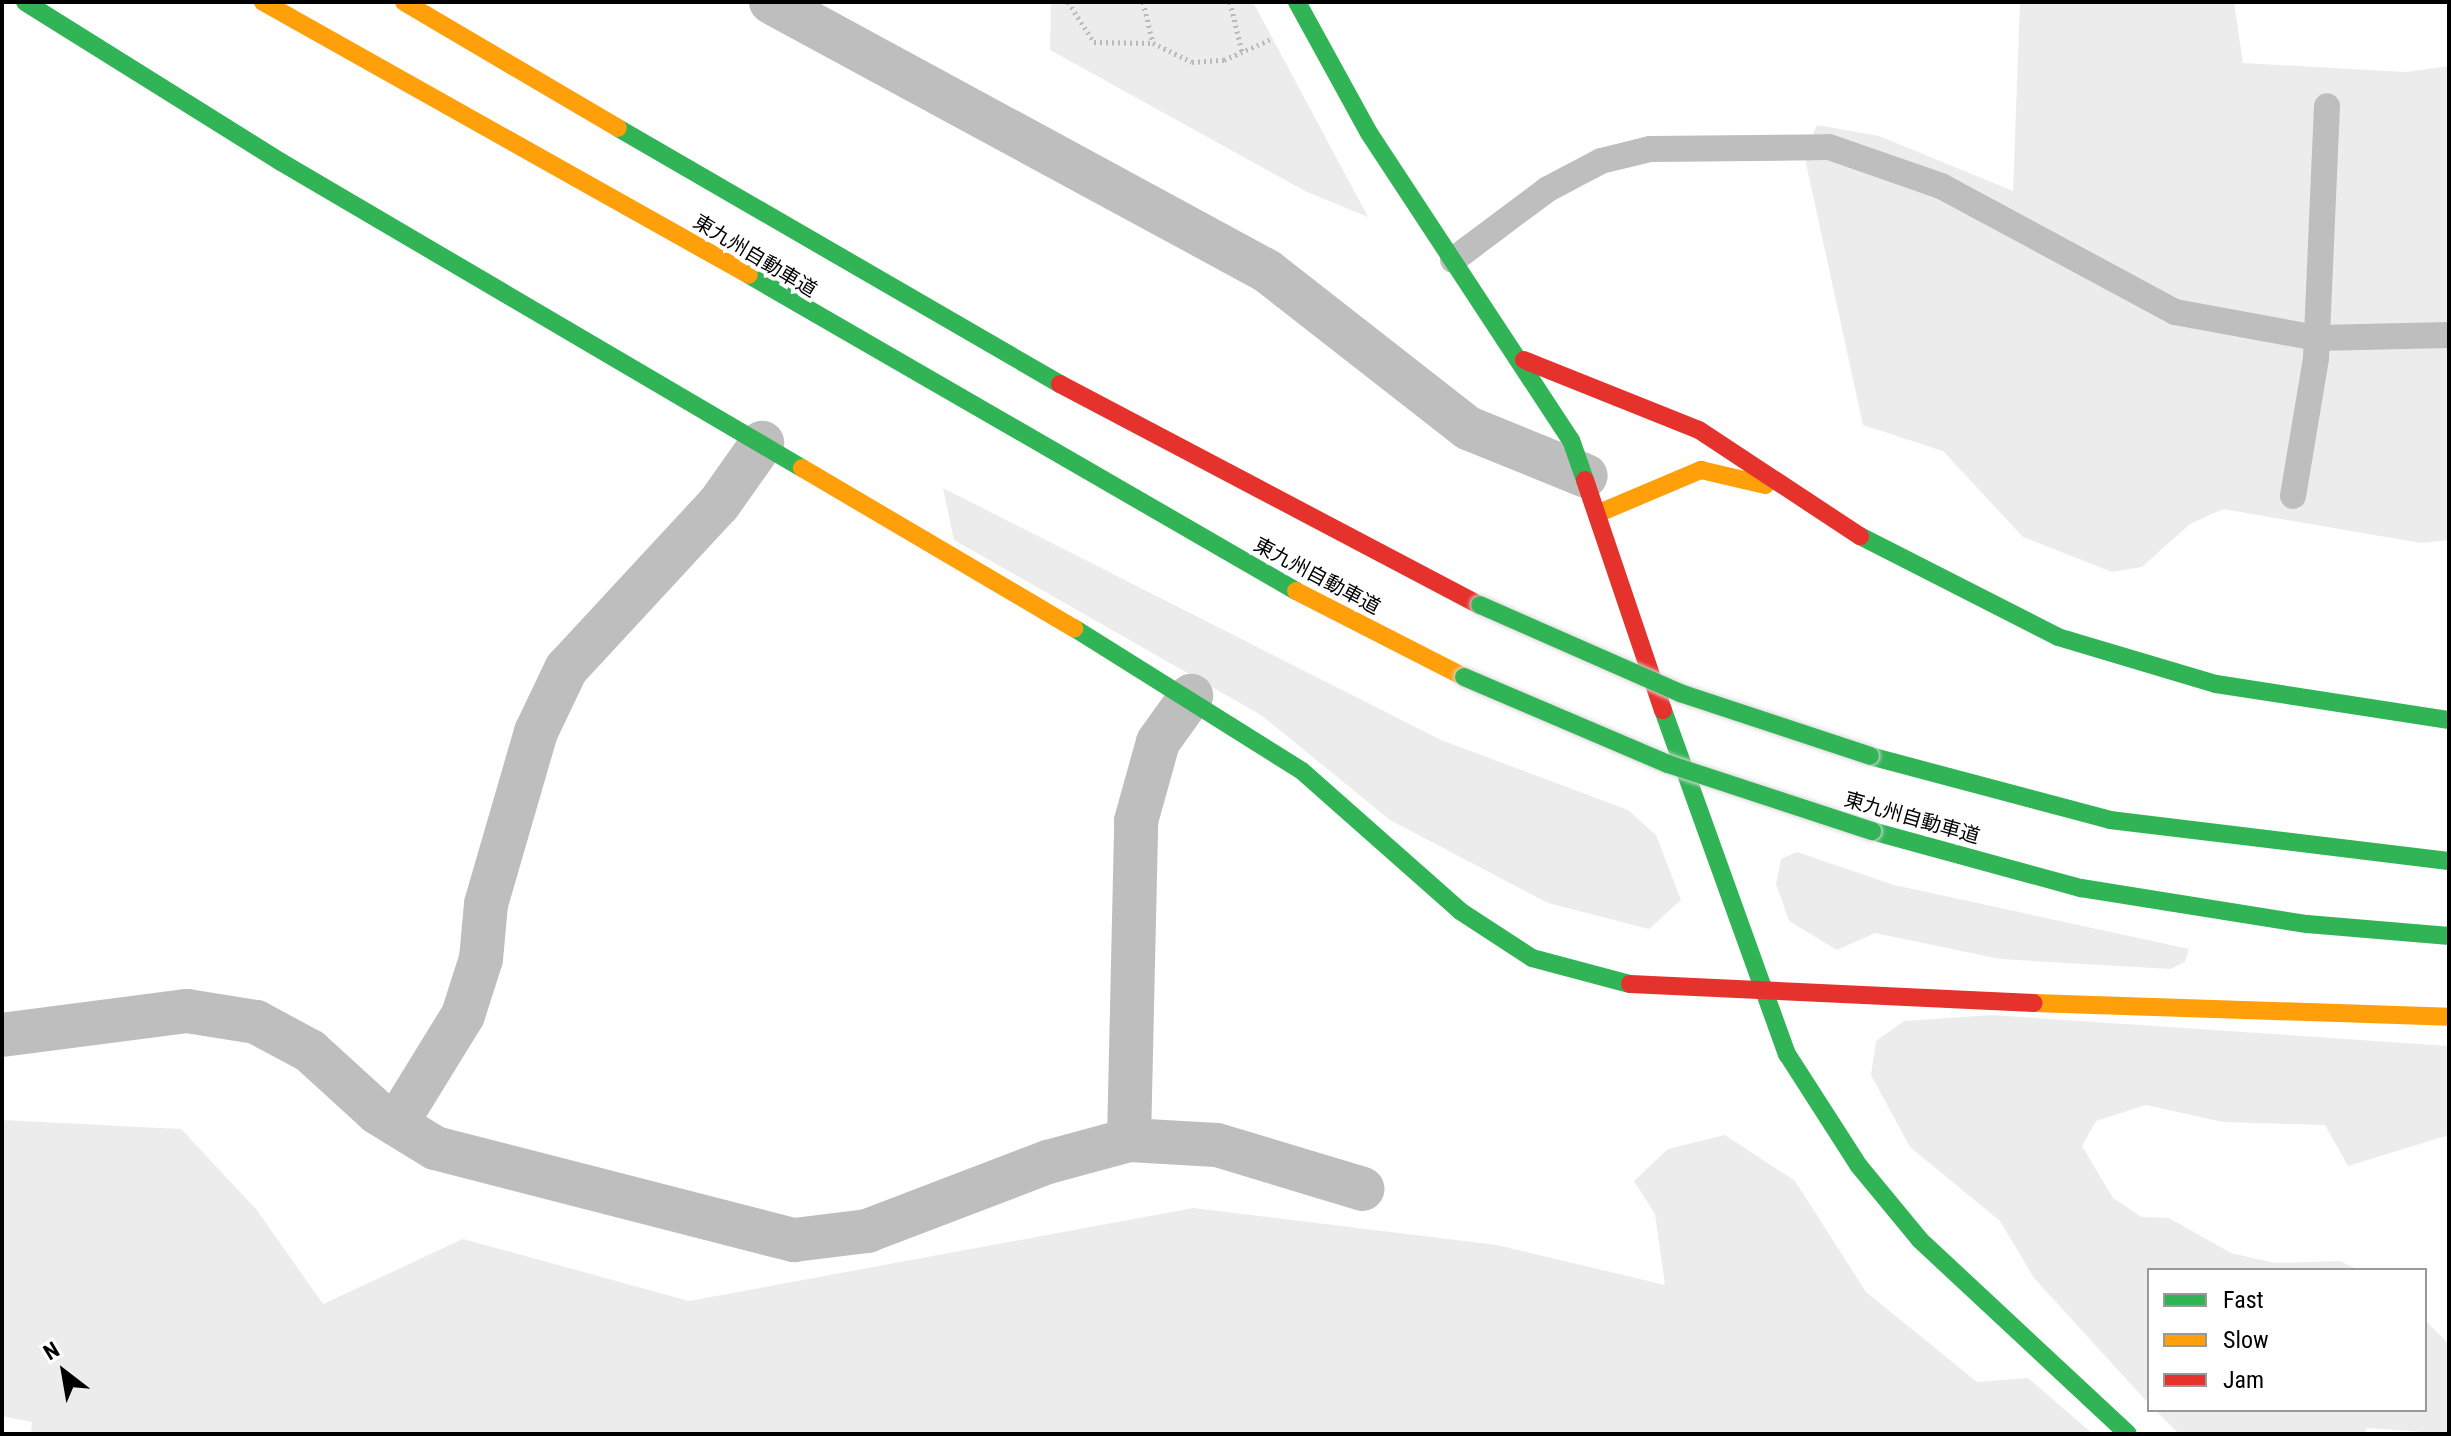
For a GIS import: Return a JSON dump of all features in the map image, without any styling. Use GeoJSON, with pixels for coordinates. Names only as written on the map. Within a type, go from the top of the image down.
{"type":"FeatureCollection","features":[{"type":"Feature","properties":{"kind":"main road"},"geometry":{"type":"LineString","coordinates":[[25,2],[281,162],[1191,696],[1302,771],[1460,911],[1532,958],[1631,986],[1760,994],[2449,1017]]}},
{"type":"Feature","properties":{"kind":"main road","name":"東九州自動車道"},"geometry":{"type":"LineString","coordinates":[[263,2],[446,100],[1277,581],[1464,677],[1668,764],[1872,831],[2081,888],[2307,924],[2449,936]]}},
{"type":"Feature","properties":{"kind":"main road","name":"東九州自動車道"},"geometry":{"type":"LineString","coordinates":[[404,2],[932,313],[1232,480],[1480,605],[1680,693],[1870,756],[2110,820],[2449,861]]}},
{"type":"Feature","properties":{"kind":"main road"},"geometry":{"type":"LineString","coordinates":[[1297,2],[1369,133],[1524,360],[1593,495],[1760,994],[1806,1085],[1883,1197],[1983,1305],[2128,1434]]}},
{"type":"Feature","properties":{"kind":"main road"},"geometry":{"type":"LineString","coordinates":[[1524,360],[1699,430],[1810,507],[1934,582],[2071,641],[2216,684],[2449,720]]}},
{"type":"Feature","properties":{"kind":"main road"},"geometry":{"type":"LineString","coordinates":[[1593,495],[1701,470],[1743,476],[1810,507]]}},
{"type":"Feature","properties":{"kind":"street"},"geometry":{"type":"LineString","coordinates":[[771,2],[1267,271],[1468,428],[1593,495]]}},
{"type":"Feature","properties":{"kind":"street"},"geometry":{"type":"LineString","coordinates":[[396,1124],[463,1015],[481,959],[486,904],[536,732],[566,669],[719,504],[762,443]]}},
{"type":"Feature","properties":{"kind":"street"},"geometry":{"type":"LineString","coordinates":[[1129,1140],[1136,821],[1158,742],[1191,696]]}},
{"type":"Feature","properties":{"kind":"street"},"geometry":{"type":"LineString","coordinates":[[2,1035],[187,1011],[256,1022],[310,1051],[396,1124],[435,1148],[794,1240],[867,1231],[1048,1162],[1129,1140],[1217,1145],[1363,1189]]}},
{"type":"Feature","properties":{"kind":"lane"},"geometry":{"type":"LineString","coordinates":[[2293,496],[2317,338],[2327,106]]}},
{"type":"Feature","properties":{"kind":"lane"},"geometry":{"type":"LineString","coordinates":[[1453,260],[1548,189],[1601,161],[1650,149],[1829,147],[1941,186],[2162,308],[2317,338],[2449,335]]}},
{"type":"Feature","properties":{"kind":"path"},"geometry":{"type":"LineString","coordinates":[[1068,2],[1094,42],[1153,43],[1192,62],[1242,52],[1282,32]]}},
{"type":"Feature","properties":{"kind":"path"},"geometry":{"type":"LineString","coordinates":[[1143,2],[1153,43]]}},
{"type":"Feature","properties":{"kind":"path"},"geometry":{"type":"LineString","coordinates":[[1230,2],[1242,52]]}},
{"type":"Feature","properties":{"kind":"shaded area"},"geometry":{"type":"Polygon","coordinates":[[[1051,2],[1253,2],[1368,217],[1305,191],[1050,50],[1051,2]]]}},
{"type":"Feature","properties":{"kind":"shaded area"},"geometry":{"type":"Polygon","coordinates":[[[2020,2],[2234,2],[2243,63],[2406,72],[2449,66],[2449,540],[2421,543],[2223,509],[2190,524],[2142,567],[2112,572],[2023,537],[1943,451],[1863,425],[1804,154],[1817,125],[1879,136],[2013,191],[2020,2]]]}},
{"type":"Feature","properties":{"kind":"shaded area"},"geometry":{"type":"Polygon","coordinates":[[[943,488],[1441,740],[1628,810],[1656,835],[1681,900],[1649,929],[1548,903],[1390,820],[1261,715],[954,540],[943,488]]]}},
{"type":"Feature","properties":{"kind":"shaded area"},"geometry":{"type":"Polygon","coordinates":[[[1797,852],[1894,885],[2189,949],[2185,962],[2170,969],[2000,959],[1875,933],[1837,950],[1789,921],[1776,884],[1781,859],[1797,852]]]}},
{"type":"Feature","properties":{"kind":"shaded area"},"geometry":{"type":"Polygon","coordinates":[[[1992,1015],[2449,1046],[2449,1135],[2348,1166],[2325,1125],[2223,1122],[2146,1105],[2096,1121],[2082,1146],[2113,1198],[2142,1217],[2169,1218],[2231,1253],[2275,1263],[2340,1261],[2355,1268],[2147,1268],[2147,1402],[2034,1278],[2000,1221],[1910,1147],[1871,1075],[1876,1041],[1904,1021],[1992,1015]]]}},
{"type":"Feature","properties":{"kind":"shaded area"},"geometry":{"type":"Polygon","coordinates":[[[2,1120],[181,1129],[256,1209],[323,1304],[463,1239],[689,1301],[1193,1208],[1497,1245],[1665,1285],[1655,1214],[1634,1181],[1668,1149],[1725,1135],[1795,1181],[1866,1292],[1977,1382],[2028,1378],[2093,1434],[31,1434],[32,1422],[2,1416],[2,1120]]]}},
{"type":"Feature","properties":{"kind":"shaded area"},"geometry":{"type":"Polygon","coordinates":[[[2427,1322],[2449,1344],[2449,1434],[2367,1428],[2364,1434],[2179,1434],[2157,1412],[2427,1412],[2427,1322]]]}},
{"type":"Feature","properties":{"kind":"traffic: fast"},"geometry":{"type":"LineString","coordinates":[[25,2],[281,162],[802,468]]}},
{"type":"Feature","properties":{"kind":"traffic: fast"},"geometry":{"type":"LineString","coordinates":[[1297,2],[1369,133],[1571,440],[1585,480]]}},
{"type":"Feature","properties":{"kind":"traffic: fast"},"geometry":{"type":"LineString","coordinates":[[618,128],[1060,384]]}},
{"type":"Feature","properties":{"kind":"traffic: fast"},"geometry":{"type":"LineString","coordinates":[[749,275],[1296,591]]}},
{"type":"Feature","properties":{"kind":"traffic: fast"},"geometry":{"type":"LineString","coordinates":[[1860,536],[2058,637],[2216,684],[2449,720]]}},
{"type":"Feature","properties":{"kind":"traffic: fast"},"geometry":{"type":"LineString","coordinates":[[1480,605],[1680,693],[1870,756]]}},
{"type":"Feature","properties":{"kind":"traffic: fast"},"geometry":{"type":"LineString","coordinates":[[1074,628],[1302,771],[1460,911],[1532,958],[1630,984]]}},
{"type":"Feature","properties":{"kind":"traffic: fast"},"geometry":{"type":"LineString","coordinates":[[1464,677],[1668,764],[1872,831]]}},
{"type":"Feature","properties":{"kind":"traffic: fast"},"geometry":{"type":"LineString","coordinates":[[1663,710],[1787,1054],[1859,1166],[1920,1240],[2128,1434]]}},
{"type":"Feature","properties":{"kind":"traffic: fast"},"geometry":{"type":"LineString","coordinates":[[1870,756],[2110,820],[2449,861]]}},
{"type":"Feature","properties":{"kind":"traffic: fast"},"geometry":{"type":"LineString","coordinates":[[1872,831],[2081,888],[2307,924],[2449,936]]}},
{"type":"Feature","properties":{"kind":"traffic: slow"},"geometry":{"type":"LineString","coordinates":[[263,2],[749,275]]}},
{"type":"Feature","properties":{"kind":"traffic: slow"},"geometry":{"type":"LineString","coordinates":[[404,2],[618,128]]}},
{"type":"Feature","properties":{"kind":"traffic: slow"},"geometry":{"type":"LineString","coordinates":[[802,468],[1074,628]]}},
{"type":"Feature","properties":{"kind":"traffic: slow"},"geometry":{"type":"LineString","coordinates":[[1599,513],[1701,470],[1765,485]]}},
{"type":"Feature","properties":{"kind":"traffic: slow"},"geometry":{"type":"LineString","coordinates":[[1296,591],[1464,677]]}},
{"type":"Feature","properties":{"kind":"traffic: slow"},"geometry":{"type":"LineString","coordinates":[[2034,1003],[2449,1017]]}},
{"type":"Feature","properties":{"kind":"traffic: jam"},"geometry":{"type":"LineString","coordinates":[[1524,360],[1699,430],[1860,536]]}},
{"type":"Feature","properties":{"kind":"traffic: jam"},"geometry":{"type":"LineString","coordinates":[[1060,384],[1480,605]]}},
{"type":"Feature","properties":{"kind":"traffic: jam"},"geometry":{"type":"LineString","coordinates":[[1585,480],[1663,710]]}},
{"type":"Feature","properties":{"kind":"traffic: jam"},"geometry":{"type":"LineString","coordinates":[[1630,984],[2034,1003]]}}]}
